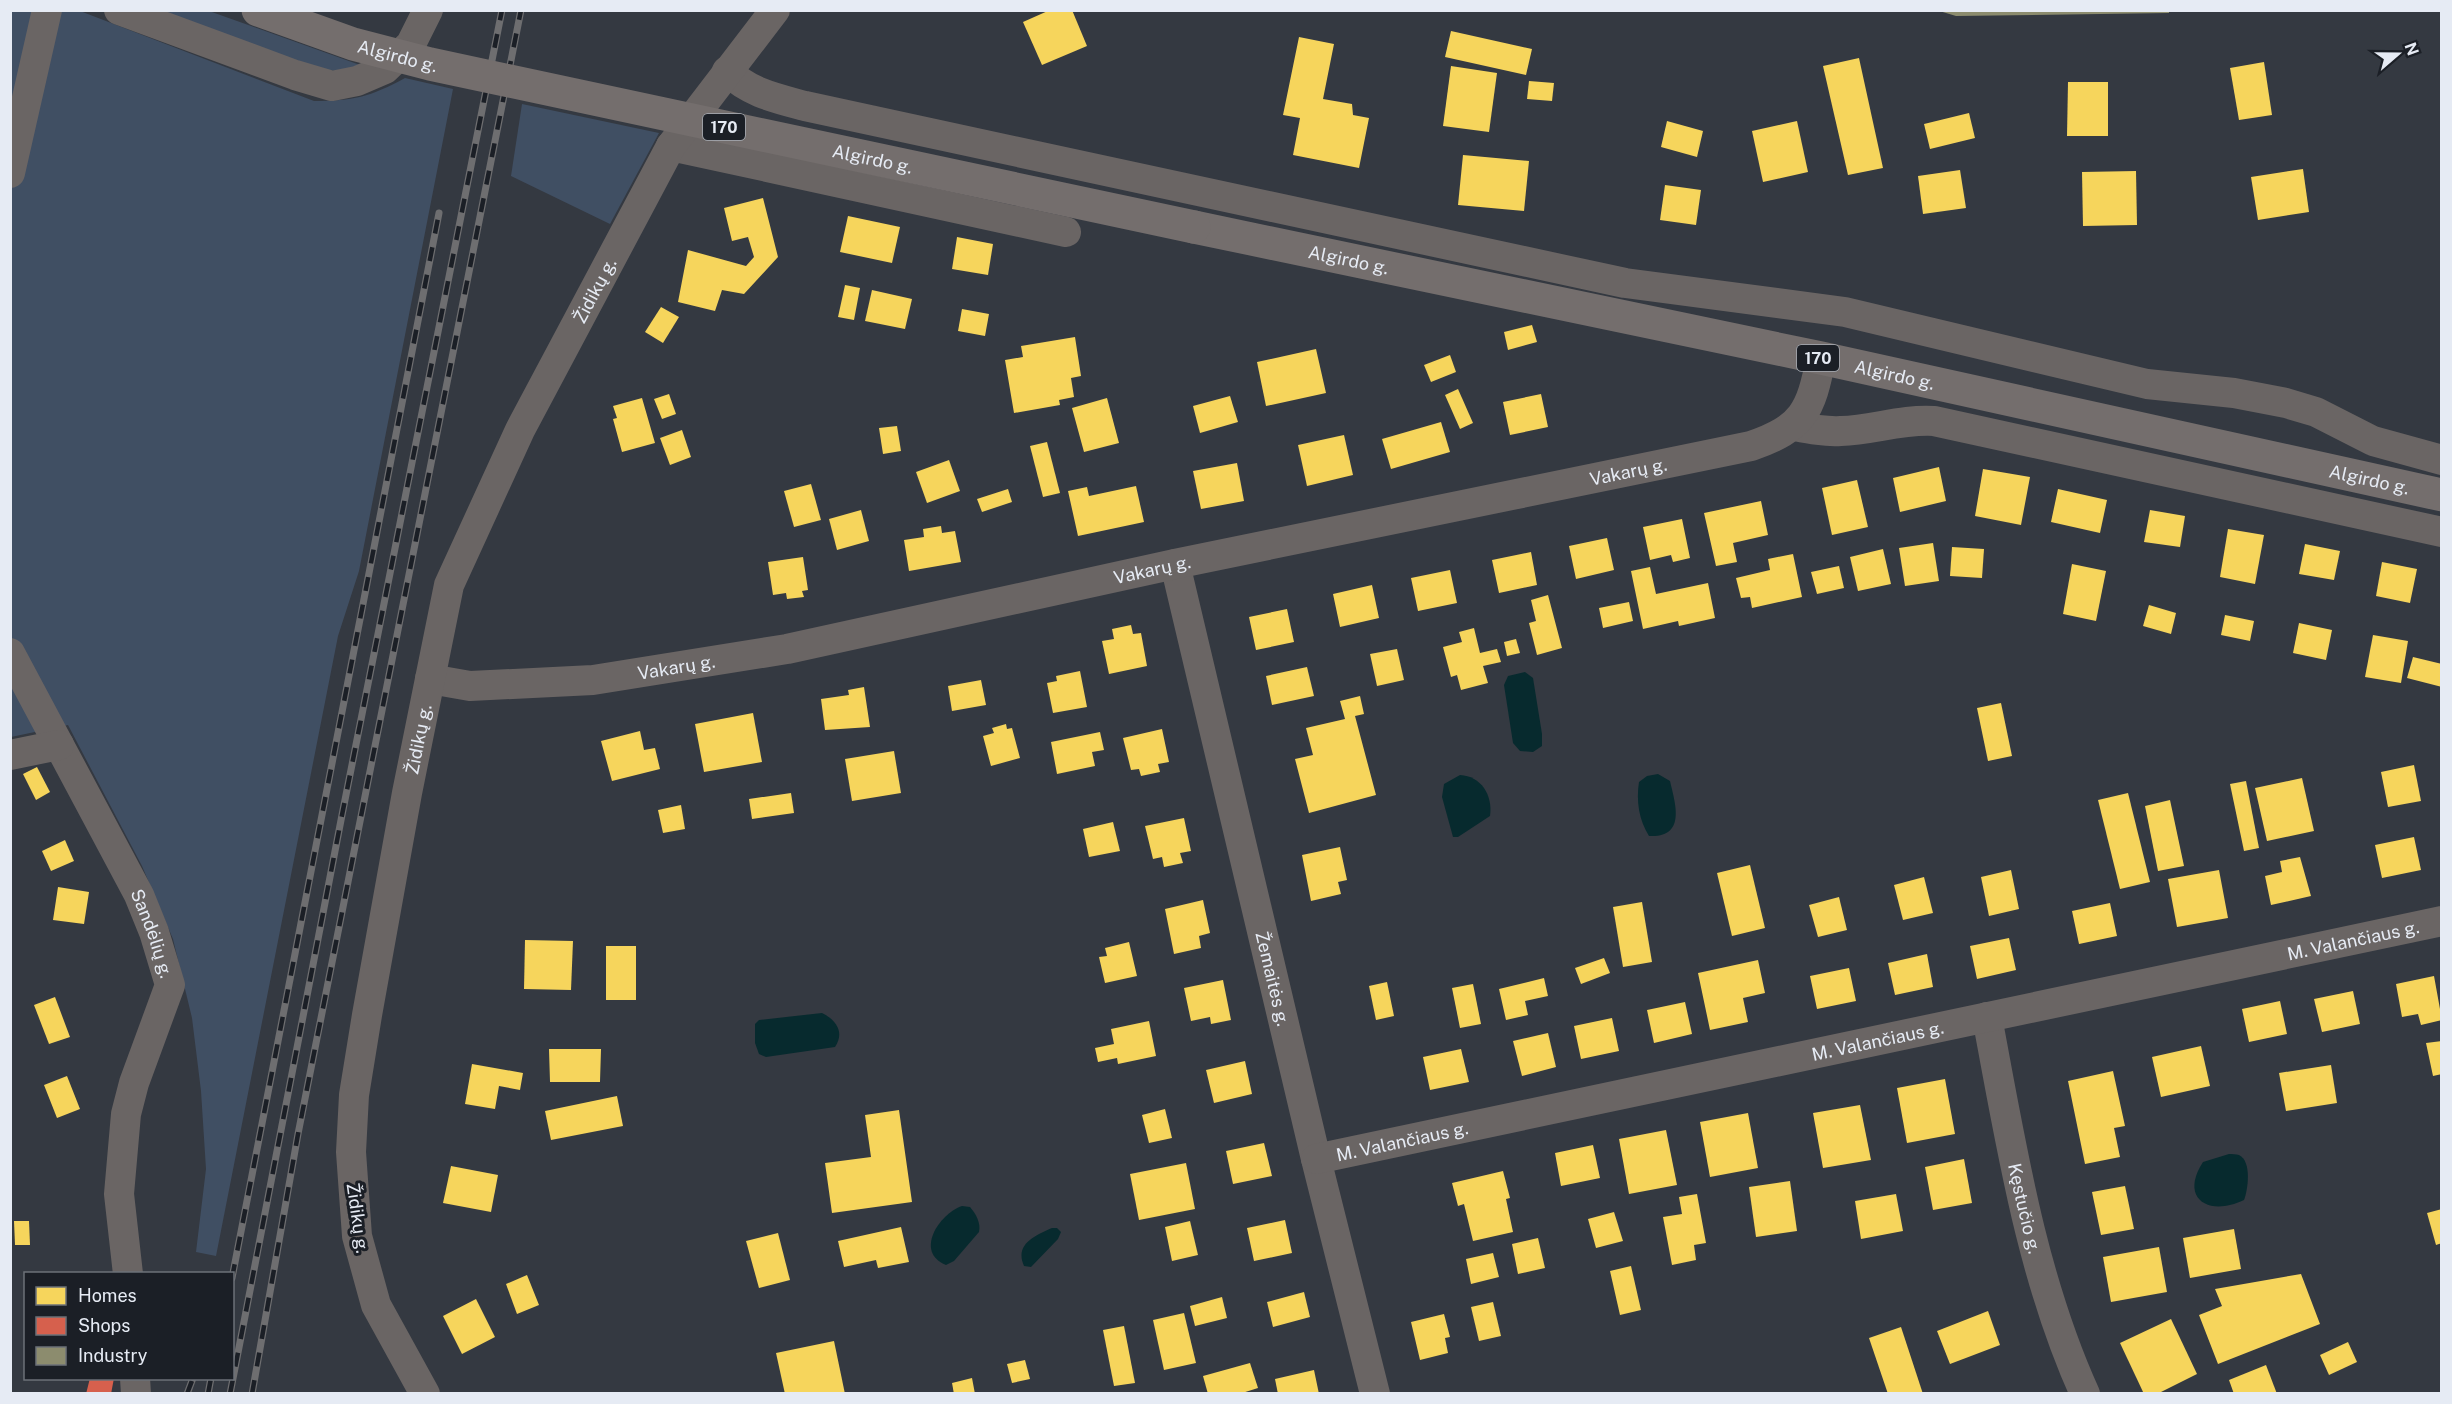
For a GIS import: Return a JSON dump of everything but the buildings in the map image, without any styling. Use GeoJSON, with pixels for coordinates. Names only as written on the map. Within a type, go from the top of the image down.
{"type":"FeatureCollection","features":[{"type":"Feature","properties":{"kind":"main road","name":"Algirdo g."},"geometry":{"type":"LineString","coordinates":[[258,10],[353,44],[430,64],[1821,358],[2442,495]]}},
{"type":"Feature","properties":{"kind":"street"},"geometry":{"type":"LineString","coordinates":[[10,173],[47,10]]}},
{"type":"Feature","properties":{"kind":"street"},"geometry":{"type":"LineString","coordinates":[[119,10],[295,75],[332,86],[357,81],[385,69],[411,44],[428,10]]}},
{"type":"Feature","properties":{"kind":"street","name":"Židikų g."},"geometry":{"type":"LineString","coordinates":[[425,1394],[376,1305],[357,1236],[351,1152],[354,1095],[367,1015],[449,585],[520,430],[679,134],[775,10]]}},
{"type":"Feature","properties":{"kind":"street"},"geometry":{"type":"LineString","coordinates":[[727,71],[741,84],[767,95],[805,106],[1443,245],[1625,283],[1845,312],[2147,384],[2234,393],[2286,403],[2316,412],[2373,441],[2442,460]]}},
{"type":"Feature","properties":{"kind":"street"},"geometry":{"type":"LineString","coordinates":[[679,134],[1066,232]]}},
{"type":"Feature","properties":{"kind":"street"},"geometry":{"type":"LineString","coordinates":[[1795,426],[1809,404],[1821,358]]}},
{"type":"Feature","properties":{"kind":"street","name":"Algirdo g."},"geometry":{"type":"LineString","coordinates":[[1795,426],[1821,431],[1844,431],[1912,420],[1934,421],[2442,532]]}},
{"type":"Feature","properties":{"kind":"street","name":"Vakarų g."},"geometry":{"type":"LineString","coordinates":[[430,680],[470,686],[593,680],[686,667],[787,649],[1175,564],[1726,452],[1776,438],[1795,426]]}},
{"type":"Feature","properties":{"kind":"street","name":"Žemaitės g."},"geometry":{"type":"LineString","coordinates":[[1175,564],[1316,1159],[1375,1394]]}},
{"type":"Feature","properties":{"kind":"street","name":"Sandėlių g."},"geometry":{"type":"LineString","coordinates":[[10,653],[139,895],[154,932],[170,985],[134,1083],[126,1114],[119,1194],[128,1272]]}},
{"type":"Feature","properties":{"kind":"street"},"geometry":{"type":"LineString","coordinates":[[10,755],[59,745]]}},
{"type":"Feature","properties":{"kind":"street","name":"M. Valančiaus g."},"geometry":{"type":"LineString","coordinates":[[1316,1159],[2442,921]]}},
{"type":"Feature","properties":{"kind":"street","name":"Kęstučio g."},"geometry":{"type":"LineString","coordinates":[[1987,1017],[2021,1196],[2065,1350],[2085,1394]]}},
{"type":"Feature","properties":{"kind":"shaded area"},"geometry":{"type":"Polygon","coordinates":[[[10,11],[80,11],[314,101],[361,97],[382,90],[405,78],[453,89],[359,571],[338,636],[216,1256],[196,1252],[206,1169],[201,1091],[192,1018],[173,939],[142,866],[68,725],[11,737],[10,11]]]}},
{"type":"Feature","properties":{"kind":"shaded area"},"geometry":{"type":"Polygon","coordinates":[[[154,11],[209,11],[360,65],[339,71],[324,70],[154,11]]]}},
{"type":"Feature","properties":{"kind":"shaded area"},"geometry":{"type":"Polygon","coordinates":[[[522,104],[659,133],[610,224],[511,176],[522,104]]]}},
{"type":"Feature","properties":{"kind":"shaded area"},"geometry":{"type":"Polygon","coordinates":[[[1525,672],[1533,678],[1542,734],[1542,746],[1533,752],[1520,751],[1513,743],[1504,685],[1508,676],[1525,672]]]}},
{"type":"Feature","properties":{"kind":"shaded area"},"geometry":{"type":"Polygon","coordinates":[[[1658,774],[1670,781],[1676,818],[1669,831],[1661,835],[1649,836],[1639,810],[1639,782],[1647,776],[1658,774]]]}},
{"type":"Feature","properties":{"kind":"shaded area"},"geometry":{"type":"Polygon","coordinates":[[[1460,775],[1474,779],[1484,788],[1490,801],[1490,816],[1458,837],[1453,837],[1442,797],[1444,784],[1460,775]]]}},
{"type":"Feature","properties":{"kind":"shaded area"},"geometry":{"type":"Polygon","coordinates":[[[822,1013],[838,1027],[839,1036],[835,1047],[766,1057],[759,1054],[755,1043],[755,1024],[759,1020],[822,1013]]]}},
{"type":"Feature","properties":{"kind":"shaded area"},"geometry":{"type":"Polygon","coordinates":[[[2229,1154],[2239,1155],[2246,1163],[2248,1183],[2244,1200],[2231,1205],[2209,1205],[2196,1195],[2194,1186],[2196,1175],[2203,1162],[2229,1154]]]}},
{"type":"Feature","properties":{"kind":"shaded area"},"geometry":{"type":"Polygon","coordinates":[[[962,1206],[970,1207],[974,1213],[979,1222],[979,1232],[954,1261],[946,1265],[937,1259],[932,1251],[933,1234],[945,1217],[962,1206]]]}},
{"type":"Feature","properties":{"kind":"shaded area"},"geometry":{"type":"Polygon","coordinates":[[[1057,1228],[1061,1232],[1058,1239],[1031,1267],[1024,1266],[1022,1252],[1024,1246],[1033,1237],[1057,1228]]]}},
{"type":"Feature","properties":{"kind":"railway"},"geometry":{"type":"LineString","coordinates":[[234,1373],[502,10]]}},
{"type":"Feature","properties":{"kind":"railway"},"geometry":{"type":"LineString","coordinates":[[252,1394],[298,1134],[521,10]]}},
{"type":"Feature","properties":{"kind":"railway"},"geometry":{"type":"LineString","coordinates":[[233,1272],[439,213]]}},
{"type":"Feature","properties":{"kind":"railway"},"geometry":{"type":"LineString","coordinates":[[187,1394],[192,1380]]}},
{"type":"Feature","properties":{"kind":"railway"},"geometry":{"type":"LineString","coordinates":[[208,1394],[211,1380]]}},
{"type":"Feature","properties":{"kind":"railway"},"geometry":{"type":"LineString","coordinates":[[230,1394],[233,1380]]}}]}
